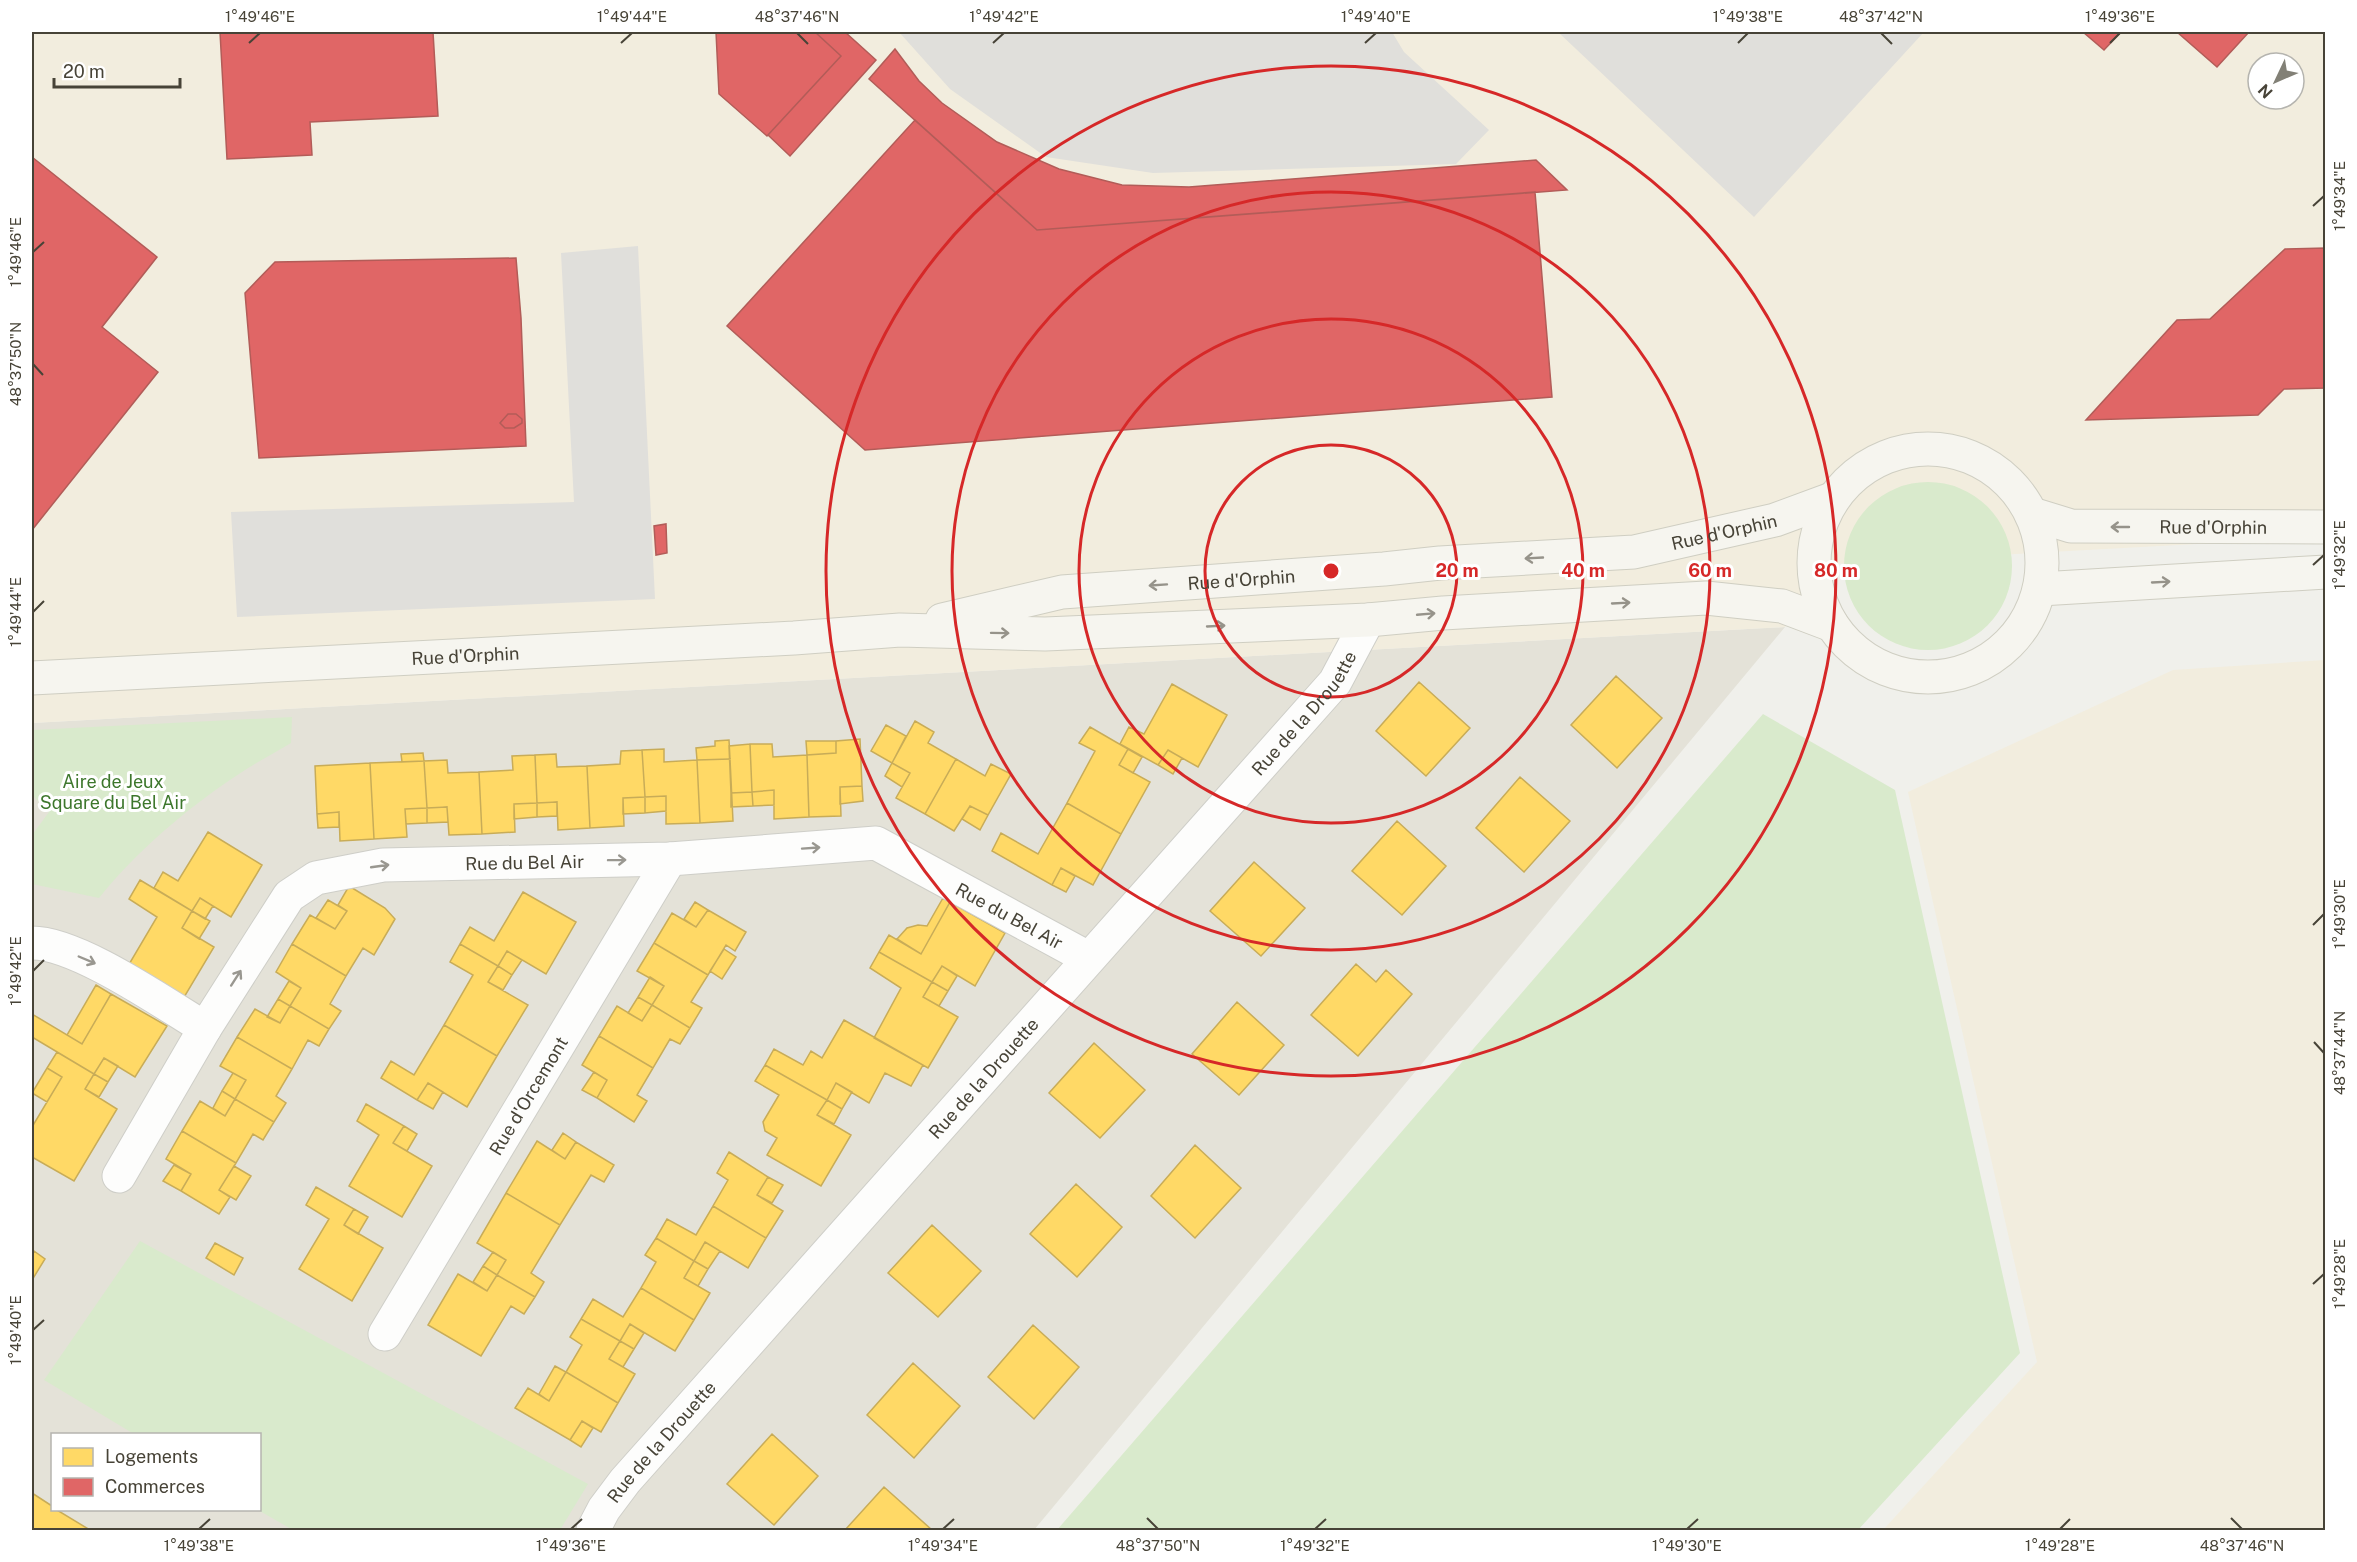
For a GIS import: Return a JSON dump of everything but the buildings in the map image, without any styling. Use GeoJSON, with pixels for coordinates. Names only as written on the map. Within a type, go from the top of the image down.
{"type":"FeatureCollection","features":[{"type":"Feature","properties":{"kind":"main road"},"geometry":{"type":"LineString","coordinates":[[1934,448],[1964,454],[1992,467],[2015,488],[2032,514],[2042,551],[2040,589],[2028,620],[2007,646],[1980,665],[1948,676],[1915,677],[1883,668],[1854,651],[1832,626],[1818,596],[1813,562],[1818,530],[1832,499],[1858,472],[1882,457],[1908,450],[1934,448]]}},
{"type":"Feature","properties":{"kind":"main road","name":"Rue d'Orphin"},"geometry":{"type":"LineString","coordinates":[[900,630],[1062,592],[1440,563],[1634,552],[1775,520],[1832,499]]}},
{"type":"Feature","properties":{"kind":"main road","name":"Rue d'Orphin"},"geometry":{"type":"LineString","coordinates":[[2032,514],[2071,526],[2325,527]]}},
{"type":"Feature","properties":{"kind":"main road"},"geometry":{"type":"LineString","coordinates":[[1368,620],[1384,569]]}},
{"type":"Feature","properties":{"kind":"main road"},"geometry":{"type":"LineString","coordinates":[[2040,589],[2325,572]]}},
{"type":"Feature","properties":{"kind":"main road","name":"Rue d'Orphin"},"geometry":{"type":"LineString","coordinates":[[32,678],[794,638],[900,630],[1045,634],[1368,620],[1454,612],[1706,598],[1782,606],[1832,626]]}},
{"type":"Feature","properties":{"kind":"street","name":"Rue de la Drouette"},"geometry":{"type":"LineString","coordinates":[[593,1530],[603,1509],[625,1480],[1335,682],[1368,620]]}},
{"type":"Feature","properties":{"kind":"street","name":"Rue du Bel Air"},"geometry":{"type":"LineString","coordinates":[[119,1176],[205,1028],[289,896],[316,879],[383,865],[670,859],[876,843],[1088,958]]}},
{"type":"Feature","properties":{"kind":"street","name":"Rue d'Orcemont"},"geometry":{"type":"LineString","coordinates":[[385,1334],[670,859]]}},
{"type":"Feature","properties":{"kind":"street"},"geometry":{"type":"LineString","coordinates":[[32,943],[47,943],[99,965],[205,1028]]}},
{"type":"Feature","properties":{"kind":"shaded area"},"geometry":{"type":"Polygon","coordinates":[[[32,32],[2325,32],[2325,537],[1833,564],[1785,627],[32,723],[32,32]]]}},
{"type":"Feature","properties":{"kind":"shaded area"},"geometry":{"type":"Polygon","coordinates":[[[899,32],[1392,32],[1404,52],[1489,130],[1456,164],[1153,173],[1046,157],[950,89],[899,32]]]}},
{"type":"Feature","properties":{"kind":"shaded area"},"geometry":{"type":"Polygon","coordinates":[[[1558,32],[1924,32],[1754,217],[1558,32]]]}},
{"type":"Feature","properties":{"kind":"shaded area"},"geometry":{"type":"Polygon","coordinates":[[[638,246],[655,599],[237,617],[231,512],[574,502],[561,253],[638,246]]]}},
{"type":"Feature","properties":{"kind":"shaded area"},"geometry":{"type":"Polygon","coordinates":[[[1785,627],[1034,1530],[32,1530],[32,723],[1785,627]]]}},
{"type":"Feature","properties":{"kind":"shaded area"},"geometry":{"type":"Polygon","coordinates":[[[2325,660],[2325,1530],[1883,1530],[2037,1362],[1908,792],[2173,670],[2325,660]]]}},
{"type":"Feature","properties":{"kind":"green space"},"geometry":{"type":"Polygon","coordinates":[[[1928,482],[1944,483],[1960,488],[1975,496],[1987,507],[1998,519],[2006,534],[2011,550],[2011,582],[2006,598],[1998,613],[1987,625],[1975,636],[1960,644],[1944,649],[1928,650],[1912,649],[1896,644],[1881,636],[1869,625],[1858,613],[1850,598],[1845,582],[1844,566],[1845,550],[1850,534],[1858,519],[1869,507],[1881,496],[1896,488],[1912,483],[1928,482]]]}},
{"type":"Feature","properties":{"kind":"green space"},"geometry":{"type":"Polygon","coordinates":[[[1763,714],[1895,790],[2020,1353],[1858,1530],[1057,1530],[1763,714]]]}},
{"type":"Feature","properties":{"kind":"green space","name":"Aire de Jeux Square du Bel Air"},"geometry":{"type":"Polygon","coordinates":[[[292,717],[291,743],[217,789],[181,817],[146,847],[99,898],[32,884],[32,835],[49,812],[32,795],[32,730],[292,717]]]}},
{"type":"Feature","properties":{"kind":"green space"},"geometry":{"type":"Polygon","coordinates":[[[140,1241],[588,1484],[560,1530],[293,1530],[260,1511],[261,1433],[132,1433],[44,1380],[140,1241]]]}}]}
